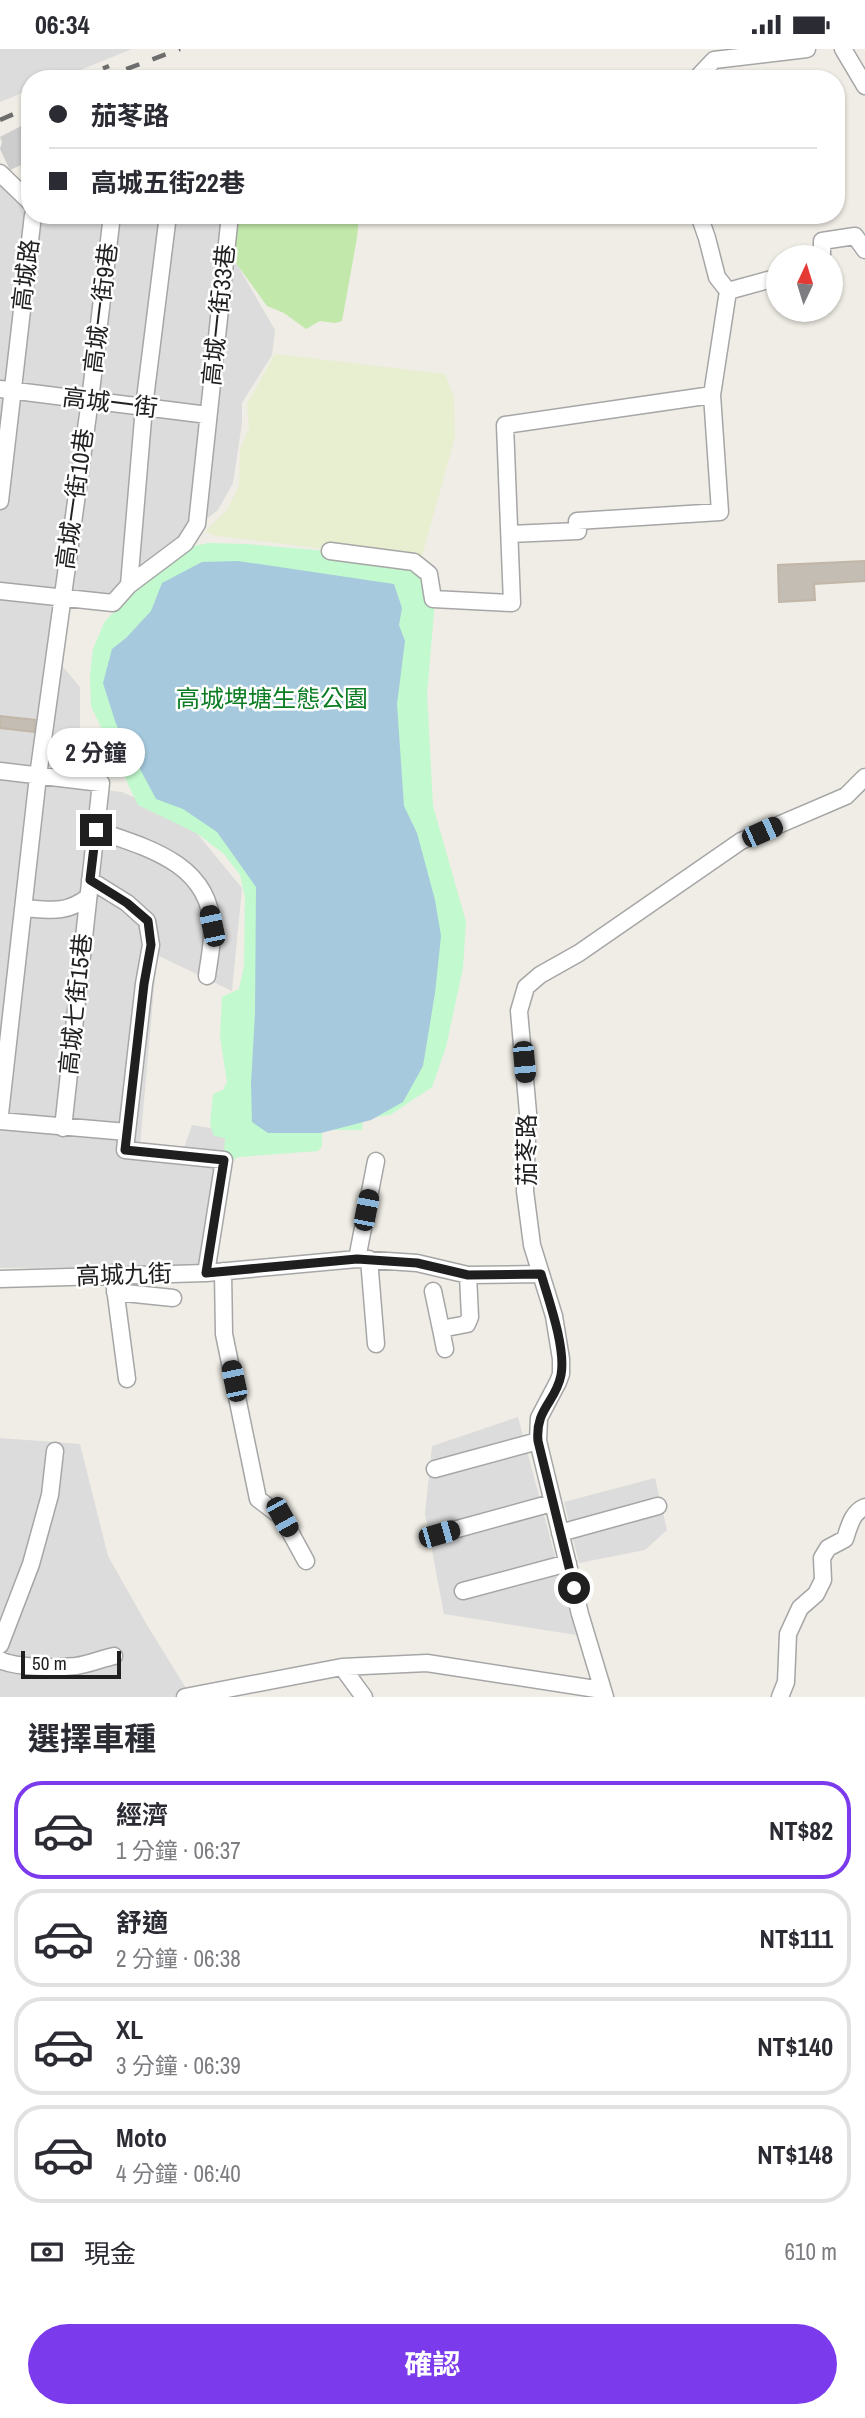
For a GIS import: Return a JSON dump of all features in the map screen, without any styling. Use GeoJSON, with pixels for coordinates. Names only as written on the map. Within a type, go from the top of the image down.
{"type":"FeatureCollection","features":[{"type":"Feature","properties":{"kind":"street"},"geometry":{"type":"LineString","coordinates":[[705,70],[714,60],[807,49]]}},
{"type":"Feature","properties":{"kind":"street"},"geometry":{"type":"LineString","coordinates":[[843,49],[865,86]]}},
{"type":"Feature","properties":{"kind":"street"},"geometry":{"type":"LineString","coordinates":[[0,173],[21,193]]}},
{"type":"Feature","properties":{"kind":"street","name":"高城路"},"geometry":{"type":"LineString","coordinates":[[0,501],[6,390],[32,224]]}},
{"type":"Feature","properties":{"kind":"street","name":"高城一街9巷"},"geometry":{"type":"LineString","coordinates":[[90,400],[111,224]]}},
{"type":"Feature","properties":{"kind":"street"},"geometry":{"type":"LineString","coordinates":[[129,585],[144,407],[166,224]]}},
{"type":"Feature","properties":{"kind":"street","name":"高城一街33巷"},"geometry":{"type":"LineString","coordinates":[[61,598],[113,603],[129,585],[185,543],[197,524],[229,224]]}},
{"type":"Feature","properties":{"kind":"street"},"geometry":{"type":"LineString","coordinates":[[510,534],[578,531],[577,521],[720,512],[712,395],[728,291],[717,277],[702,224]]}},
{"type":"Feature","properties":{"kind":"street"},"geometry":{"type":"LineString","coordinates":[[822,245],[822,241],[855,236],[865,250]]}},
{"type":"Feature","properties":{"kind":"street"},"geometry":{"type":"LineString","coordinates":[[728,291],[766,281]]}},
{"type":"Feature","properties":{"kind":"street","name":"高城一街"},"geometry":{"type":"LineString","coordinates":[[6,390],[208,415]]}},
{"type":"Feature","properties":{"kind":"street"},"geometry":{"type":"LineString","coordinates":[[330,551],[414,562],[429,574],[433,599],[512,603],[505,425],[712,395]]}},
{"type":"Feature","properties":{"kind":"street","name":"高城一街10巷"},"geometry":{"type":"LineString","coordinates":[[0,1114],[38,776],[90,400]]}},
{"type":"Feature","properties":{"kind":"street"},"geometry":{"type":"LineString","coordinates":[[0,591],[61,598]]}},
{"type":"Feature","properties":{"kind":"street"},"geometry":{"type":"LineString","coordinates":[[0,771],[38,776]]}},
{"type":"Feature","properties":{"kind":"street","name":"高城七街15巷"},"geometry":{"type":"LineString","coordinates":[[38,776],[101,783],[63,1128]]}},
{"type":"Feature","properties":{"kind":"street","name":"茄苳路"},"geometry":{"type":"LineString","coordinates":[[604,1693],[580,1614],[538,1441],[539,1418],[561,1374],[561,1359],[554,1316],[532,1245],[525,1191],[528,1113],[519,1011],[526,987],[540,975],[579,953],[741,841],[846,796],[865,777]]}},
{"type":"Feature","properties":{"kind":"street"},"geometry":{"type":"LineString","coordinates":[[96,830],[150,849],[189,873],[205,892],[212,926],[207,976]]}},
{"type":"Feature","properties":{"kind":"street"},"geometry":{"type":"LineString","coordinates":[[90,880],[127,903],[148,921],[151,945],[125,1150],[224,1160],[206,1273]]}},
{"type":"Feature","properties":{"kind":"street"},"geometry":{"type":"LineString","coordinates":[[23,908],[58,911],[75,907],[88,897]]}},
{"type":"Feature","properties":{"kind":"street"},"geometry":{"type":"LineString","coordinates":[[0,1121],[127,1132]]}},
{"type":"Feature","properties":{"kind":"street"},"geometry":{"type":"LineString","coordinates":[[376,1161],[363,1259],[376,1344]]}},
{"type":"Feature","properties":{"kind":"street","name":"高城九街"},"geometry":{"type":"LineString","coordinates":[[0,1279],[206,1273],[363,1259],[417,1263],[468,1275],[541,1274]]}},
{"type":"Feature","properties":{"kind":"street"},"geometry":{"type":"LineString","coordinates":[[223,1271],[224,1333],[258,1499],[282,1517],[306,1561]]}},
{"type":"Feature","properties":{"kind":"street"},"geometry":{"type":"LineString","coordinates":[[113,1274],[127,1379]]}},
{"type":"Feature","properties":{"kind":"street"},"geometry":{"type":"LineString","coordinates":[[441,1329],[462,1327],[470,1321],[468,1275]]}},
{"type":"Feature","properties":{"kind":"street"},"geometry":{"type":"LineString","coordinates":[[433,1291],[445,1349]]}},
{"type":"Feature","properties":{"kind":"street"},"geometry":{"type":"LineString","coordinates":[[116,1292],[173,1298]]}},
{"type":"Feature","properties":{"kind":"street"},"geometry":{"type":"LineString","coordinates":[[435,1469],[538,1441]]}},
{"type":"Feature","properties":{"kind":"street"},"geometry":{"type":"LineString","coordinates":[[0,1645],[30,1564],[50,1495],[55,1451]]}},
{"type":"Feature","properties":{"kind":"street"},"geometry":{"type":"LineString","coordinates":[[439,1534],[552,1503]]}},
{"type":"Feature","properties":{"kind":"street"},"geometry":{"type":"LineString","coordinates":[[560,1533],[658,1506]]}},
{"type":"Feature","properties":{"kind":"street"},"geometry":{"type":"LineString","coordinates":[[780,1697],[786,1682],[788,1634],[800,1608],[816,1594],[823,1580],[822,1558],[828,1548],[845,1539],[852,1519],[860,1508],[865,1507]]}},
{"type":"Feature","properties":{"kind":"street"},"geometry":{"type":"LineString","coordinates":[[463,1591],[568,1563]]}},
{"type":"Feature","properties":{"kind":"street"},"geometry":{"type":"LineString","coordinates":[[0,1660],[7,1664],[55,1667],[77,1666],[114,1656]]}},
{"type":"Feature","properties":{"kind":"street"},"geometry":{"type":"LineString","coordinates":[[186,1697],[342,1667],[427,1663],[604,1693]]}},
{"type":"Feature","properties":{"kind":"street"},"geometry":{"type":"LineString","coordinates":[[342,1667],[364,1697]]}},
{"type":"Feature","properties":{"kind":"shaded area"},"geometry":{"type":"Polygon","coordinates":[[[0,49],[132,49],[80,70],[21,70],[21,94],[0,102],[0,49]]]}},
{"type":"Feature","properties":{"kind":"shaded area"},"geometry":{"type":"Polygon","coordinates":[[[21,126],[21,165],[10,170],[0,149],[0,137],[21,126]]]}},
{"type":"Feature","properties":{"kind":"shaded area"},"geometry":{"type":"Polygon","coordinates":[[[0,186],[21,203],[21,224],[235,224],[231,254],[275,330],[272,355],[242,403],[242,423],[233,483],[218,510],[109,598],[65,593],[58,661],[80,687],[80,734],[104,745],[102,777],[0,765],[0,186]]]}},
{"type":"Feature","properties":{"kind":"shaded area"},"geometry":{"type":"Polygon","coordinates":[[[0,778],[122,792],[186,820],[242,888],[232,991],[157,955],[140,1146],[183,1151],[192,1125],[227,1131],[217,1267],[0,1268],[0,778]]]}},
{"type":"Feature","properties":{"kind":"shaded area"},"geometry":{"type":"Polygon","coordinates":[[[518,1417],[576,1635],[444,1614],[425,1514],[432,1446],[518,1417]]]}},
{"type":"Feature","properties":{"kind":"shaded area"},"geometry":{"type":"Polygon","coordinates":[[[0,1438],[80,1444],[108,1556],[189,1693],[180,1697],[0,1697],[0,1438]]]}},
{"type":"Feature","properties":{"kind":"shaded area"},"geometry":{"type":"Polygon","coordinates":[[[655,1478],[667,1530],[645,1550],[579,1563],[564,1502],[655,1478]]]}},
{"type":"Feature","properties":{"kind":"green space"},"geometry":{"type":"Polygon","coordinates":[[[236,224],[358,224],[342,321],[335,323],[320,321],[306,329],[284,313],[267,306],[233,259],[236,224]]]}},
{"type":"Feature","properties":{"kind":"green space"},"geometry":{"type":"Polygon","coordinates":[[[275,354],[445,374],[454,396],[455,437],[419,567],[309,547],[216,536],[205,532],[227,510],[239,486],[240,450],[249,428],[247,404],[275,354]]]}},
{"type":"Feature","properties":{"kind":"green space","name":"高城埤塘生態公園"},"geometry":{"type":"Polygon","coordinates":[[[209,543],[328,551],[421,570],[436,589],[427,694],[433,806],[466,922],[463,968],[446,1047],[432,1087],[390,1115],[363,1119],[362,1130],[322,1130],[322,1146],[318,1151],[238,1157],[230,1162],[224,1154],[225,1138],[214,1136],[210,1124],[213,1094],[223,1090],[227,1082],[220,1037],[222,997],[239,989],[244,966],[245,897],[240,875],[224,854],[198,834],[138,805],[91,706],[93,649],[105,621],[160,567],[194,546],[209,543]]]}},
{"type":"Feature","properties":{"kind":"water","name":"高城埤塘生態公園"},"geometry":{"type":"Polygon","coordinates":[[[238,561],[394,584],[402,608],[399,625],[405,641],[397,704],[404,806],[417,833],[435,900],[441,936],[435,993],[423,1066],[403,1102],[371,1120],[321,1133],[268,1133],[252,1122],[256,887],[217,832],[183,809],[156,799],[116,724],[103,683],[112,649],[151,611],[162,583],[202,562],[238,561]]]}},
{"type":"Feature","properties":{"kind":"building"},"geometry":{"type":"Polygon","coordinates":[[[865,561],[865,581],[814,584],[815,600],[779,602],[778,565],[865,561]]]}},
{"type":"Feature","properties":{"kind":"building"},"geometry":{"type":"Polygon","coordinates":[[[0,716],[35,720],[34,732],[0,728],[0,716]]]}},
{"type":"Feature","properties":{"kind":"railway"},"geometry":{"type":"LineString","coordinates":[[124,70],[180,49]]}},
{"type":"Feature","properties":{"kind":"railway"},"geometry":{"type":"LineString","coordinates":[[99,70],[109,66]]}},
{"type":"Feature","properties":{"kind":"railway"},"geometry":{"type":"LineString","coordinates":[[0,120],[21,111]]}},
{"type":"Feature","properties":{"kind":"route"},"geometry":{"type":"LineString","coordinates":[[96,830],[90,880],[127,903],[148,921],[151,945],[125,1150],[224,1160],[206,1273],[369,1259],[417,1263],[468,1275],[541,1274],[554,1316],[561,1374],[539,1418],[538,1441],[574,1588]]}}]}
